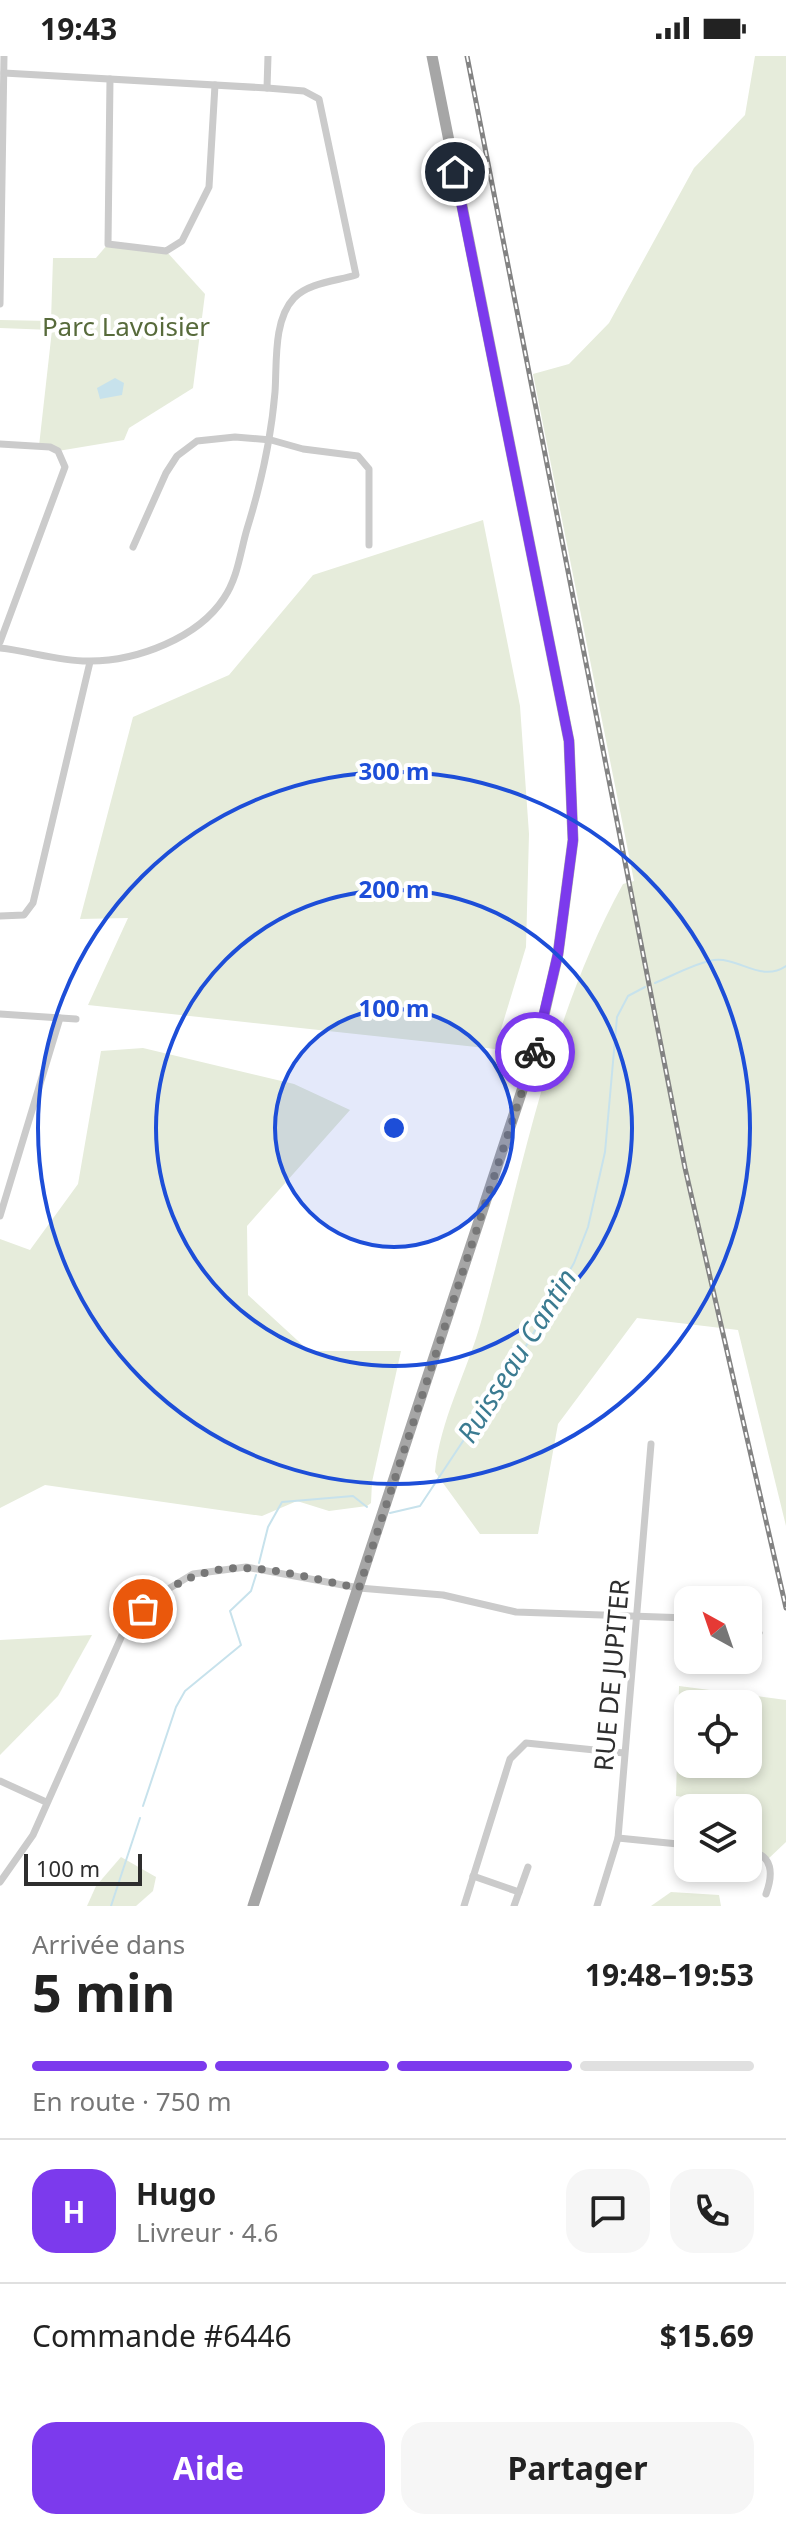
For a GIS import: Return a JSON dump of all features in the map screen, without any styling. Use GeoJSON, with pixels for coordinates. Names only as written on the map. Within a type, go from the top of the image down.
{"type":"FeatureCollection","features":[{"type":"Feature","properties":{"kind":"main road"},"geometry":{"type":"LineString","coordinates":[[253,1906],[537,1045],[558,954],[573,840],[569,741],[432,56]]}},
{"type":"Feature","properties":{"kind":"street"},"geometry":{"type":"LineString","coordinates":[[0,304],[4,56]]}},
{"type":"Feature","properties":{"kind":"street"},"geometry":{"type":"LineString","coordinates":[[267,88],[268,56]]}},
{"type":"Feature","properties":{"kind":"street"},"geometry":{"type":"LineString","coordinates":[[0,444],[50,447],[58,451],[65,467],[0,645],[90,662],[137,654],[188,633],[223,599],[235,576],[271,440],[280,327],[286,309],[304,290],[356,275],[319,99],[304,91],[4,73]]}},
{"type":"Feature","properties":{"kind":"street"},"geometry":{"type":"LineString","coordinates":[[110,79],[108,244],[166,251],[182,241],[209,187],[215,85]]}},
{"type":"Feature","properties":{"kind":"street"},"geometry":{"type":"LineString","coordinates":[[133,547],[166,473],[188,445],[235,437],[271,440],[303,449],[358,456],[369,469],[369,545]]}},
{"type":"Feature","properties":{"kind":"street"},"geometry":{"type":"LineString","coordinates":[[0,916],[24,915],[33,903],[90,662]]}},
{"type":"Feature","properties":{"kind":"street"},"geometry":{"type":"LineString","coordinates":[[0,1014],[76,1019]]}},
{"type":"Feature","properties":{"kind":"street"},"geometry":{"type":"LineString","coordinates":[[0,1216],[60,1018]]}},
{"type":"Feature","properties":{"kind":"street","name":"RUE DE JUPITER"},"geometry":{"type":"LineString","coordinates":[[597,1906],[618,1838],[651,1444]]}},
{"type":"Feature","properties":{"kind":"street"},"geometry":{"type":"LineString","coordinates":[[0,1882],[33,1835],[127,1624],[160,1594],[193,1574],[246,1567],[359,1588],[443,1595],[516,1612],[674,1617]]}},
{"type":"Feature","properties":{"kind":"street"},"geometry":{"type":"LineString","coordinates":[[464,1906],[510,1759],[526,1743],[624,1753]]}},
{"type":"Feature","properties":{"kind":"street"},"geometry":{"type":"LineString","coordinates":[[0,1781],[46,1802]]}},
{"type":"Feature","properties":{"kind":"street"},"geometry":{"type":"LineString","coordinates":[[618,1838],[674,1844]]}},
{"type":"Feature","properties":{"kind":"street"},"geometry":{"type":"LineString","coordinates":[[762,1857],[770,1864],[773,1875],[766,1894]]}},
{"type":"Feature","properties":{"kind":"street"},"geometry":{"type":"LineString","coordinates":[[514,1906],[528,1867]]}},
{"type":"Feature","properties":{"kind":"street"},"geometry":{"type":"LineString","coordinates":[[473,1876],[519,1892]]}},
{"type":"Feature","properties":{"kind":"green space"},"geometry":{"type":"Polygon","coordinates":[[[755,56],[786,56],[786,1526],[738,1330],[637,1318],[558,1424],[538,1534],[480,1534],[435,1472],[442,1434],[481,1322],[556,1043],[597,936],[623,884],[634,881],[533,374],[569,364],[609,323],[694,168],[745,115],[755,56]]]}},
{"type":"Feature","properties":{"kind":"green space","name":"Parc Lavoisier"},"geometry":{"type":"Polygon","coordinates":[[[108,244],[166,251],[205,294],[193,388],[129,428],[124,440],[58,451],[39,446],[52,330],[0,328],[0,320],[51,321],[53,258],[96,258],[108,244]]]}},
{"type":"Feature","properties":{"kind":"green space"},"geometry":{"type":"Polygon","coordinates":[[[483,520],[520,706],[529,834],[526,947],[495,1049],[88,1005],[128,918],[80,919],[133,717],[229,675],[313,575],[483,520]]]}},
{"type":"Feature","properties":{"kind":"green space"},"geometry":{"type":"Polygon","coordinates":[[[143,1048],[294,1084],[350,1110],[247,1226],[248,1295],[309,1351],[401,1351],[372,1482],[371,1503],[367,1506],[329,1511],[297,1501],[262,1516],[45,1485],[0,1508],[0,1239],[30,1250],[78,1184],[101,1051],[143,1048]]]}},
{"type":"Feature","properties":{"kind":"green space"},"geometry":{"type":"Polygon","coordinates":[[[92,1635],[58,1696],[0,1755],[0,1640],[92,1635]]]}},
{"type":"Feature","properties":{"kind":"green space"},"geometry":{"type":"Polygon","coordinates":[[[679,1686],[710,1690],[679,1690],[679,1686]]]}},
{"type":"Feature","properties":{"kind":"green space"},"geometry":{"type":"Polygon","coordinates":[[[762,1697],[786,1700],[786,1842],[767,1860],[762,1856],[762,1794],[676,1794],[676,1778],[762,1778],[762,1697]]]}},
{"type":"Feature","properties":{"kind":"green space"},"geometry":{"type":"Polygon","coordinates":[[[121,1857],[156,1877],[153,1891],[136,1906],[87,1906],[96,1886],[121,1857]]]}},
{"type":"Feature","properties":{"kind":"green space"},"geometry":{"type":"Polygon","coordinates":[[[671,1892],[719,1895],[721,1906],[651,1906],[671,1892]]]}},
{"type":"Feature","properties":{"kind":"water"},"geometry":{"type":"Polygon","coordinates":[[[115,378],[124,383],[122,395],[100,399],[97,388],[115,378]]]}},
{"type":"Feature","properties":{"kind":"waterway","name":"Ruisseau Cantin"},"geometry":{"type":"LineString","coordinates":[[655,983],[714,960],[768,972],[786,966]]}},
{"type":"Feature","properties":{"kind":"waterway","name":"Ruisseau Cantin"},"geometry":{"type":"LineString","coordinates":[[390,1513],[420,1506],[526,1346],[574,1263],[588,1227],[605,1152],[617,1017],[628,996],[645,987]]}},
{"type":"Feature","properties":{"kind":"waterway","name":"Ruisseau Cantin"},"geometry":{"type":"LineString","coordinates":[[259,1563],[268,1527],[282,1502],[353,1496],[367,1507]]}},
{"type":"Feature","properties":{"kind":"waterway","name":"Ruisseau Cantin"},"geometry":{"type":"LineString","coordinates":[[143,1806],[176,1707],[185,1691],[241,1645],[230,1611],[251,1591],[256,1575]]}},
{"type":"Feature","properties":{"kind":"waterway","name":"Ruisseau Cantin"},"geometry":{"type":"LineString","coordinates":[[111,1906],[140,1818]]}},
{"type":"Feature","properties":{"kind":"railway"},"geometry":{"type":"LineString","coordinates":[[467,56],[685,1168],[786,1608]]}},
{"type":"Feature","properties":{"kind":"way so far"},"geometry":{"type":"LineString","coordinates":[[143,1609],[160,1594],[193,1574],[221,1569],[246,1567],[359,1588],[535,1052]]}},
{"type":"Feature","properties":{"kind":"route"},"geometry":{"type":"LineString","coordinates":[[455,172],[569,741],[573,840],[558,954],[535,1052]]}}]}
